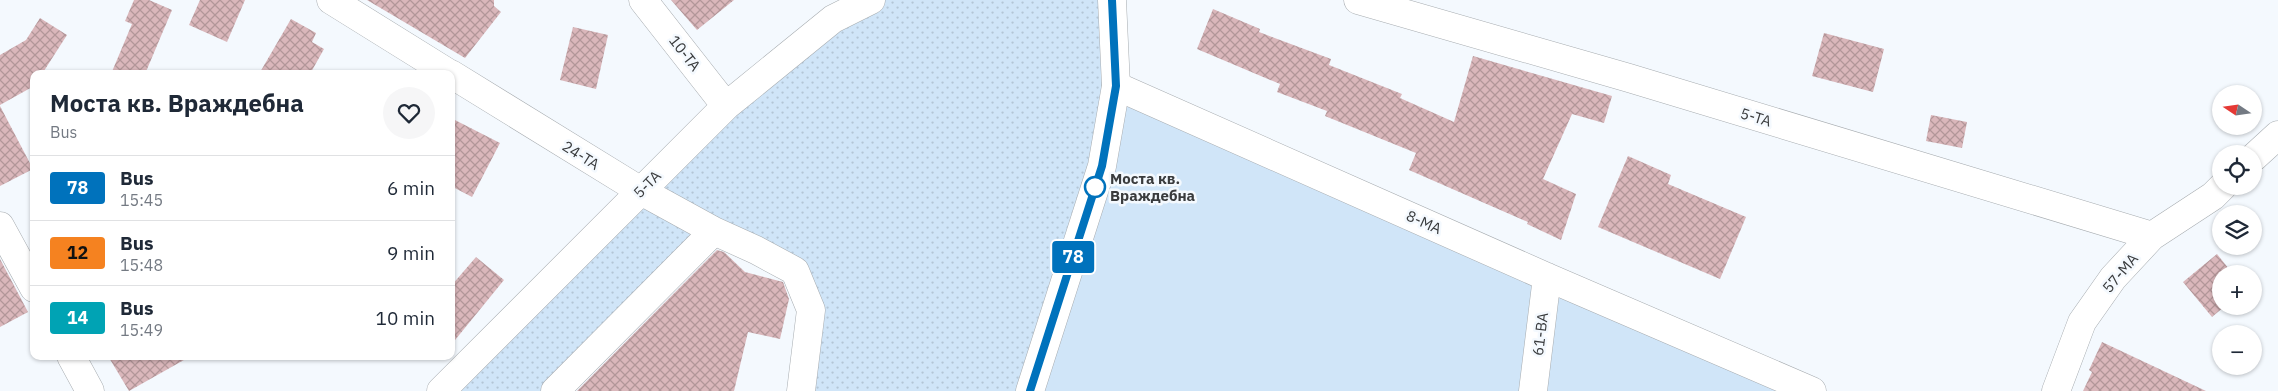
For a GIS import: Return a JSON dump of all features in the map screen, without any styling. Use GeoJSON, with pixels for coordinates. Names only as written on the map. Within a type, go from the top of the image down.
{"type":"FeatureCollection","features":[{"type":"Feature","properties":{"kind":"street","name":"24-ТА"},"geometry":{"type":"LineString","coordinates":[[331,0],[445,70]]}},
{"type":"Feature","properties":{"kind":"street","name":"10-ТА"},"geometry":{"type":"LineString","coordinates":[[643,0],[726,106]]}},
{"type":"Feature","properties":{"kind":"street","name":"5-ТА"},"geometry":{"type":"LineString","coordinates":[[441,391],[726,106],[833,19],[871,0]]}},
{"type":"Feature","properties":{"kind":"street"},"geometry":{"type":"LineString","coordinates":[[1030,391],[1102,166],[1116,86],[1112,0]]}},
{"type":"Feature","properties":{"kind":"street","name":"5-ТА"},"geometry":{"type":"LineString","coordinates":[[1358,0],[1629,78],[2152,236]]}},
{"type":"Feature","properties":{"kind":"street","name":"24-ТА"},"geometry":{"type":"LineString","coordinates":[[455,76],[640,191],[714,231]]}},
{"type":"Feature","properties":{"kind":"street","name":"8-МА"},"geometry":{"type":"LineString","coordinates":[[1116,86],[1547,277],[1812,391]]}},
{"type":"Feature","properties":{"kind":"street"},"geometry":{"type":"LineString","coordinates":[[2262,149],[2278,134]]}},
{"type":"Feature","properties":{"kind":"street","name":"57-МА"},"geometry":{"type":"LineString","coordinates":[[2056,391],[2082,322],[2113,278],[2152,236],[2214,195]]}},
{"type":"Feature","properties":{"kind":"street"},"geometry":{"type":"LineString","coordinates":[[0,226],[30,281]]}},
{"type":"Feature","properties":{"kind":"street"},"geometry":{"type":"LineString","coordinates":[[555,391],[714,231],[756,250],[795,271],[811,310],[802,391]]}},
{"type":"Feature","properties":{"kind":"street","name":"61-ВА"},"geometry":{"type":"LineString","coordinates":[[1533,391],[1547,277]]}},
{"type":"Feature","properties":{"kind":"street"},"geometry":{"type":"LineString","coordinates":[[73,360],[90,391]]}},
{"type":"Feature","properties":{"kind":"shaded area"},"geometry":{"type":"Polygon","coordinates":[[[871,0],[1112,0],[1116,86],[1030,391],[801,391],[795,272],[714,231],[555,391],[441,391],[640,191],[871,0]]]}},
{"type":"Feature","properties":{"kind":"shaded area"},"geometry":{"type":"Polygon","coordinates":[[[1116,86],[1812,391],[1030,391],[1116,86]]]}},
{"type":"Feature","properties":{"kind":"building"},"geometry":{"type":"Polygon","coordinates":[[[134,0],[149,0],[172,10],[147,70],[113,70],[132,24],[125,21],[134,0]]]}},
{"type":"Feature","properties":{"kind":"building"},"geometry":{"type":"Polygon","coordinates":[[[200,0],[245,0],[227,42],[189,25],[200,0]]]}},
{"type":"Feature","properties":{"kind":"building"},"geometry":{"type":"Polygon","coordinates":[[[367,0],[494,0],[494,6],[501,12],[465,58],[367,0]]]}},
{"type":"Feature","properties":{"kind":"building"},"geometry":{"type":"Polygon","coordinates":[[[671,0],[734,0],[697,30],[671,0]]]}},
{"type":"Feature","properties":{"kind":"building"},"geometry":{"type":"Polygon","coordinates":[[[1213,9],[1260,29],[1259,32],[1331,59],[1329,65],[1402,94],[1400,98],[1454,122],[1473,56],[1612,96],[1604,123],[1572,114],[1543,179],[1576,194],[1561,240],[1527,224],[1528,222],[1409,170],[1416,153],[1325,116],[1327,111],[1277,92],[1280,84],[1197,49],[1213,9]]]}},
{"type":"Feature","properties":{"kind":"building"},"geometry":{"type":"Polygon","coordinates":[[[40,18],[67,35],[45,70],[30,70],[30,88],[0,105],[0,55],[26,40],[40,18]]]}},
{"type":"Feature","properties":{"kind":"building"},"geometry":{"type":"Polygon","coordinates":[[[291,19],[316,33],[312,42],[324,49],[312,70],[261,70],[291,19]]]}},
{"type":"Feature","properties":{"kind":"building"},"geometry":{"type":"Polygon","coordinates":[[[573,27],[608,35],[596,89],[560,80],[573,27]]]}},
{"type":"Feature","properties":{"kind":"building"},"geometry":{"type":"Polygon","coordinates":[[[1824,33],[1884,49],[1873,92],[1812,76],[1824,33]]]}},
{"type":"Feature","properties":{"kind":"building"},"geometry":{"type":"Polygon","coordinates":[[[0,106],[30,163],[30,171],[0,186],[0,106]]]}},
{"type":"Feature","properties":{"kind":"building"},"geometry":{"type":"Polygon","coordinates":[[[1931,115],[1967,122],[1962,148],[1926,141],[1931,115]]]}},
{"type":"Feature","properties":{"kind":"building"},"geometry":{"type":"Polygon","coordinates":[[[455,120],[500,143],[472,197],[455,188],[455,120]]]}},
{"type":"Feature","properties":{"kind":"building"},"geometry":{"type":"Polygon","coordinates":[[[1628,156],[1671,175],[1668,184],[1746,217],[1720,279],[1598,227],[1628,156]]]}},
{"type":"Feature","properties":{"kind":"building"},"geometry":{"type":"Polygon","coordinates":[[[717,250],[724,252],[745,272],[783,282],[789,299],[780,339],[748,332],[734,391],[577,391],[717,250]]]}},
{"type":"Feature","properties":{"kind":"building"},"geometry":{"type":"Polygon","coordinates":[[[2216,255],[2226,265],[2212,265],[2212,315],[2214,315],[2212,317],[2183,282],[2216,255]]]}},
{"type":"Feature","properties":{"kind":"building"},"geometry":{"type":"Polygon","coordinates":[[[476,257],[504,280],[455,340],[455,281],[476,257]]]}},
{"type":"Feature","properties":{"kind":"building"},"geometry":{"type":"Polygon","coordinates":[[[0,259],[28,312],[0,327],[0,259]]]}},
{"type":"Feature","properties":{"kind":"building"},"geometry":{"type":"Polygon","coordinates":[[[2102,342],[2206,391],[2083,391],[2092,372],[2089,370],[2102,342]]]}},
{"type":"Feature","properties":{"kind":"building"},"geometry":{"type":"Polygon","coordinates":[[[110,360],[184,360],[129,391],[110,360]]]}},
{"type":"Feature","properties":{"kind":"bus line","name":"78"},"geometry":{"type":"LineString","coordinates":[[1030,391],[1102,166],[1116,86],[1112,0]]}},
{"type":"Feature","properties":{"kind":"place","name":"Моста кв. Враждебна"},"geometry":{"type":"Point","coordinates":[1095,187]}}]}
